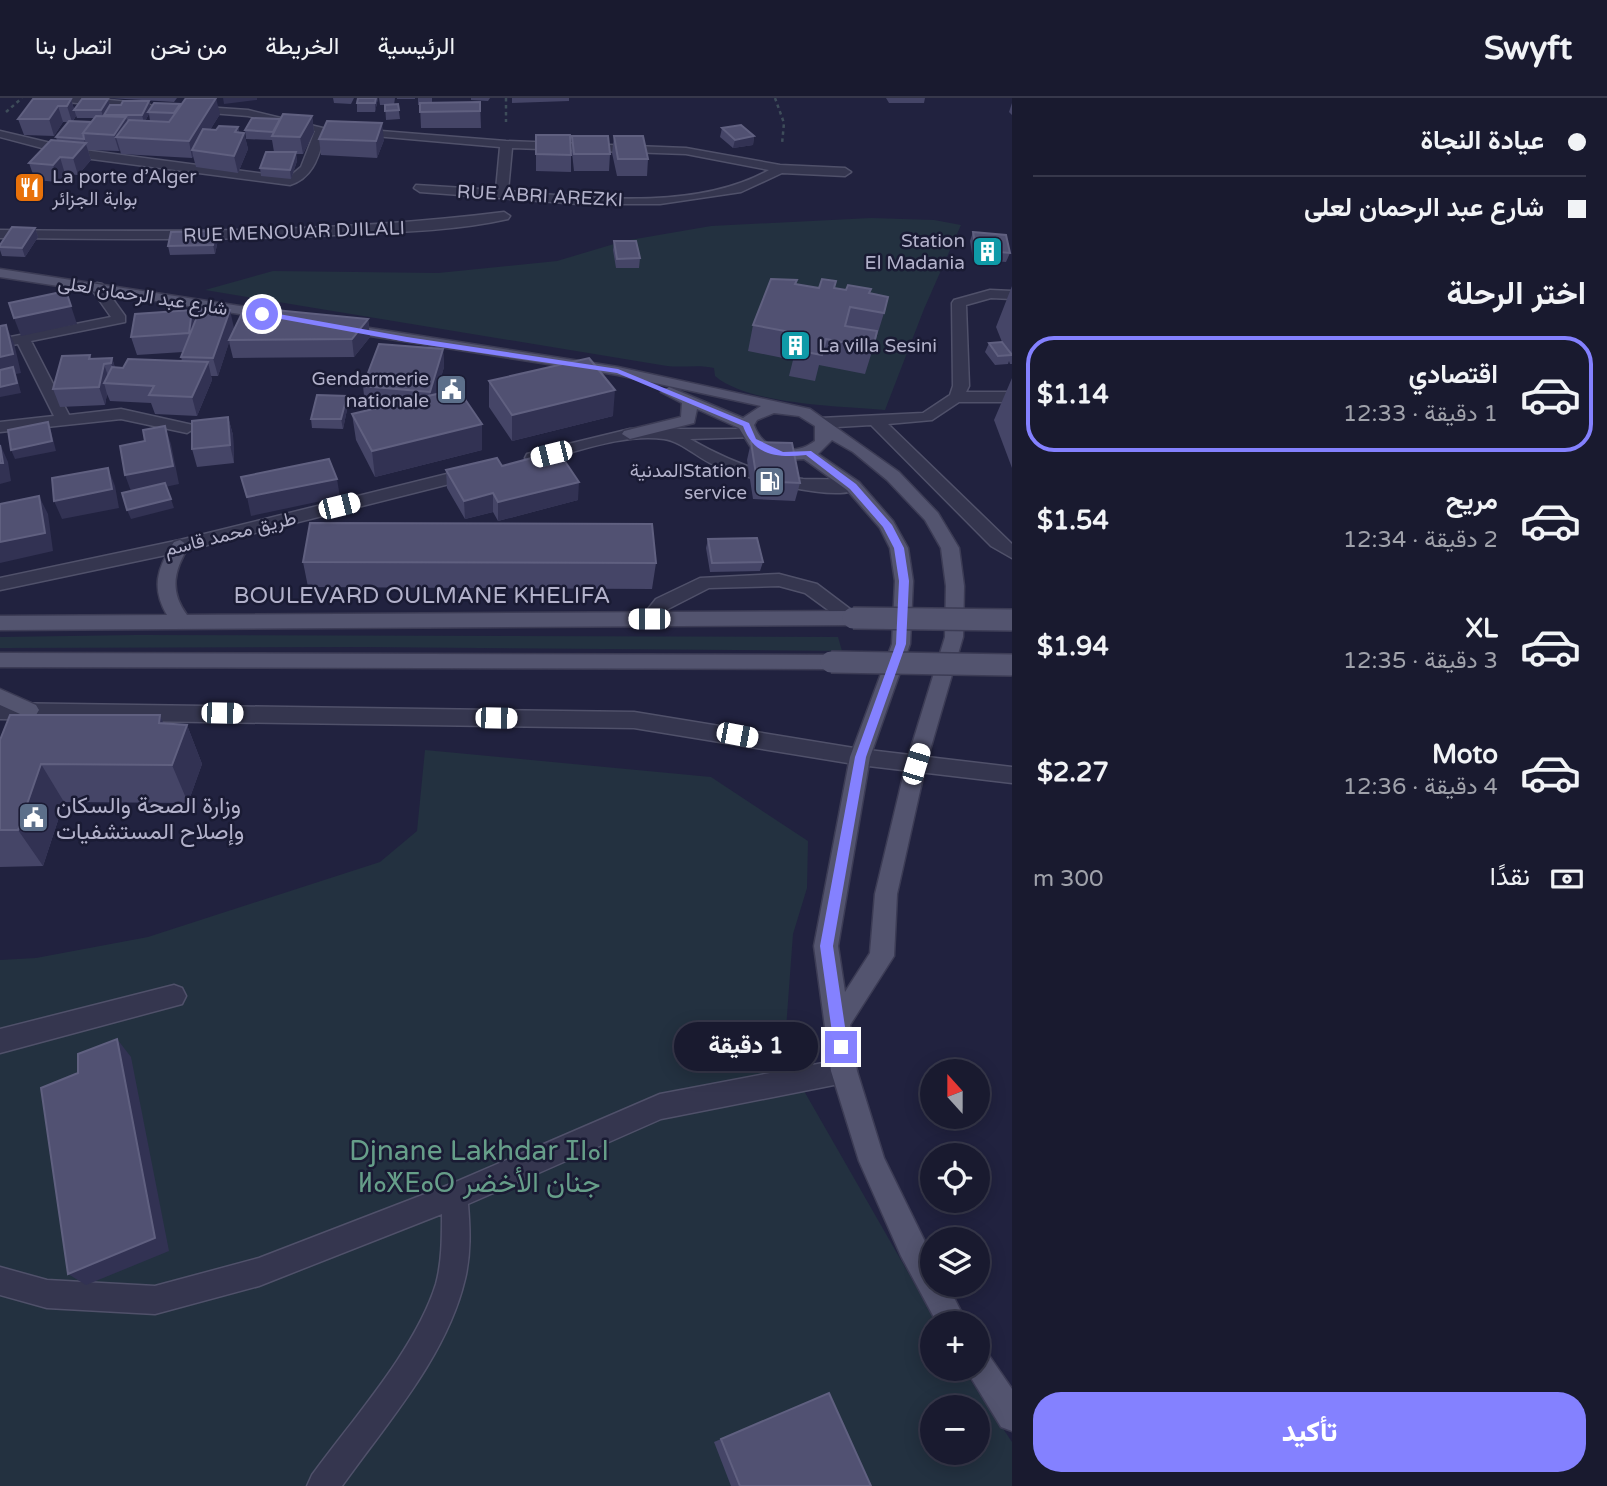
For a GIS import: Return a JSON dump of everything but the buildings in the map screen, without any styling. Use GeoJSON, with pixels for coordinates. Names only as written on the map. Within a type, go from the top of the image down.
{"type":"FeatureCollection","features":[{"type":"Feature","properties":{"kind":"main road","name":"شارع عبد الرحمان لعلى"},"geometry":{"type":"LineString","coordinates":[[0,273],[302,320]]}},
{"type":"Feature","properties":{"kind":"main road"},"geometry":{"type":"LineString","coordinates":[[328,325],[618,371],[789,408],[813,416],[822,426],[859,449],[892,476],[932,517],[950,548],[955,586],[954,637],[916,764],[886,894],[882,956],[838,1022]]}},
{"type":"Feature","properties":{"kind":"main road"},"geometry":{"type":"LineString","coordinates":[[618,371],[690,400],[747,429],[752,441],[771,452],[807,453],[819,447],[825,439],[822,426]]}},
{"type":"Feature","properties":{"kind":"main road"},"geometry":{"type":"LineString","coordinates":[[631,434],[688,420],[690,400]]}},
{"type":"Feature","properties":{"kind":"main road"},"geometry":{"type":"LineString","coordinates":[[747,429],[751,417],[761,411],[789,408]]}},
{"type":"Feature","properties":{"kind":"main road"},"geometry":{"type":"LineString","coordinates":[[807,453],[853,486],[887,525],[899,548],[904,581],[901,644],[860,757],[826,946],[844,1072],[872,1161],[911,1246],[946,1311]]}},
{"type":"Feature","properties":{"kind":"main road"},"geometry":{"type":"LineString","coordinates":[[180,546],[170,560],[165,576],[165,592],[170,607],[180,620]]}},
{"type":"Feature","properties":{"kind":"main road","name":"BOULEVARD OULMANE KHELIFA"},"geometry":{"type":"LineString","coordinates":[[0,623],[853,618],[1012,620]]}},
{"type":"Feature","properties":{"kind":"main road"},"geometry":{"type":"LineString","coordinates":[[0,660],[831,662],[1012,666]]}},
{"type":"Feature","properties":{"kind":"main road"},"geometry":{"type":"LineString","coordinates":[[0,696],[29,710]]}},
{"type":"Feature","properties":{"kind":"main road"},"geometry":{"type":"LineString","coordinates":[[989,1381],[1012,1416]]}},
{"type":"Feature","properties":{"kind":"street"},"geometry":{"type":"LineString","coordinates":[[57,98],[248,113],[334,130]]}},
{"type":"Feature","properties":{"kind":"street"},"geometry":{"type":"LineString","coordinates":[[0,134],[76,153],[290,181],[299,179],[304,173],[321,129]]}},
{"type":"Feature","properties":{"kind":"street"},"geometry":{"type":"LineString","coordinates":[[348,131],[506,144],[686,151],[780,169],[845,172]]}},
{"type":"Feature","properties":{"kind":"street"},"geometry":{"type":"LineString","coordinates":[[502,193],[506,144]]}},
{"type":"Feature","properties":{"kind":"street","name":"RUE ABRI AREZKI"},"geometry":{"type":"LineString","coordinates":[[419,188],[577,200],[681,198],[739,189],[780,169]]}},
{"type":"Feature","properties":{"kind":"street","name":"RUE MENOUAR DJILALI"},"geometry":{"type":"LineString","coordinates":[[0,234],[245,236],[363,232],[504,216]]}},
{"type":"Feature","properties":{"kind":"street"},"geometry":{"type":"LineString","coordinates":[[0,343],[120,319],[97,287]]}},
{"type":"Feature","properties":{"kind":"street"},"geometry":{"type":"LineString","coordinates":[[957,397],[961,386],[959,303],[990,295],[1012,295]]}},
{"type":"Feature","properties":{"kind":"street"},"geometry":{"type":"LineString","coordinates":[[23,339],[64,420]]}},
{"type":"Feature","properties":{"kind":"street"},"geometry":{"type":"LineString","coordinates":[[822,426],[927,417],[957,397],[1012,397]]}},
{"type":"Feature","properties":{"kind":"street"},"geometry":{"type":"LineString","coordinates":[[0,427],[121,414],[187,428]]}},
{"type":"Feature","properties":{"kind":"street"},"geometry":{"type":"LineString","coordinates":[[877,422],[997,542],[1012,552]]}},
{"type":"Feature","properties":{"kind":"street","name":"طريق محمد قاسم"},"geometry":{"type":"LineString","coordinates":[[0,584],[180,546],[631,434],[747,429]]}},
{"type":"Feature","properties":{"kind":"street"},"geometry":{"type":"LineString","coordinates":[[670,434],[706,457],[770,481],[816,486],[853,486]]}},
{"type":"Feature","properties":{"kind":"street"},"geometry":{"type":"LineString","coordinates":[[649,619],[662,604],[706,582],[779,580],[811,588],[853,618]]}},
{"type":"Feature","properties":{"kind":"street"},"geometry":{"type":"LineString","coordinates":[[0,711],[634,720],[860,757],[1012,775]]}},
{"type":"Feature","properties":{"kind":"street"},"geometry":{"type":"LineString","coordinates":[[0,1041],[174,996]]}},
{"type":"Feature","properties":{"kind":"street"},"geometry":{"type":"LineString","coordinates":[[0,1281],[47,1294],[155,1300],[258,1272],[454,1196],[660,1107],[844,1072]]}},
{"type":"Feature","properties":{"kind":"street"},"geometry":{"type":"LineString","coordinates":[[323,1486],[424,1342],[449,1286],[457,1242],[454,1196]]}},
{"type":"Feature","properties":{"kind":"path"},"geometry":{"type":"LineString","coordinates":[[0,117],[22,98]]}},
{"type":"Feature","properties":{"kind":"path"},"geometry":{"type":"LineString","coordinates":[[775,98],[784,122],[780,169]]}},
{"type":"Feature","properties":{"kind":"green space"},"geometry":{"type":"Polygon","coordinates":[[[871,218],[934,220],[961,225],[924,309],[885,410],[796,402],[750,393],[730,386],[715,376],[714,368],[667,366],[205,290],[273,271],[438,273],[557,261],[624,241],[711,226],[871,218]]]}},
{"type":"Feature","properties":{"kind":"green space"},"geometry":{"type":"Polygon","coordinates":[[[0,637],[838,637],[842,651],[364,647],[0,648],[0,637]]]}},
{"type":"Feature","properties":{"kind":"green space","name":"Djnane Lakhdar ⵊⵏⴰⵏ ⵍⴰⵅⴹⴰⵔ جنان الأخضر"},"geometry":{"type":"Polygon","coordinates":[[[425,750],[711,777],[808,841],[807,888],[793,934],[784,1056],[930,1311],[920,1311],[920,1381],[971,1381],[980,1395],[920,1395],[920,1465],[990,1465],[990,1409],[1012,1442],[1012,1486],[0,1486],[0,960],[36,958],[148,937],[380,862],[417,831],[425,750]]]}},
{"type":"Feature","properties":{"kind":"place","name":"La porte d’Alger بوابة الجزائر"},"geometry":{"type":"Point","coordinates":[29,187]}},
{"type":"Feature","properties":{"kind":"place","name":"Station El Madania"},"geometry":{"type":"Point","coordinates":[988,251]}},
{"type":"Feature","properties":{"kind":"place","name":"La villa Sesini"},"geometry":{"type":"Point","coordinates":[795,345]}},
{"type":"Feature","properties":{"kind":"place","name":"Gendarmerie nationale"},"geometry":{"type":"Point","coordinates":[452,389]}},
{"type":"Feature","properties":{"kind":"place","name":"المدنيةStation service"},"geometry":{"type":"Point","coordinates":[770,481]}},
{"type":"Feature","properties":{"kind":"place","name":"وزارة الصحة والسكان وإصلاح المستشفيات"},"geometry":{"type":"Point","coordinates":[33,818]}},
{"type":"Feature","properties":{"kind":"route"},"geometry":{"type":"LineString","coordinates":[[262,314],[618,371],[746,425],[752,441],[771,452],[796,455],[807,453],[853,486],[887,525],[899,548],[904,581],[901,644],[860,757],[826,946],[841,1047]]}}]}
